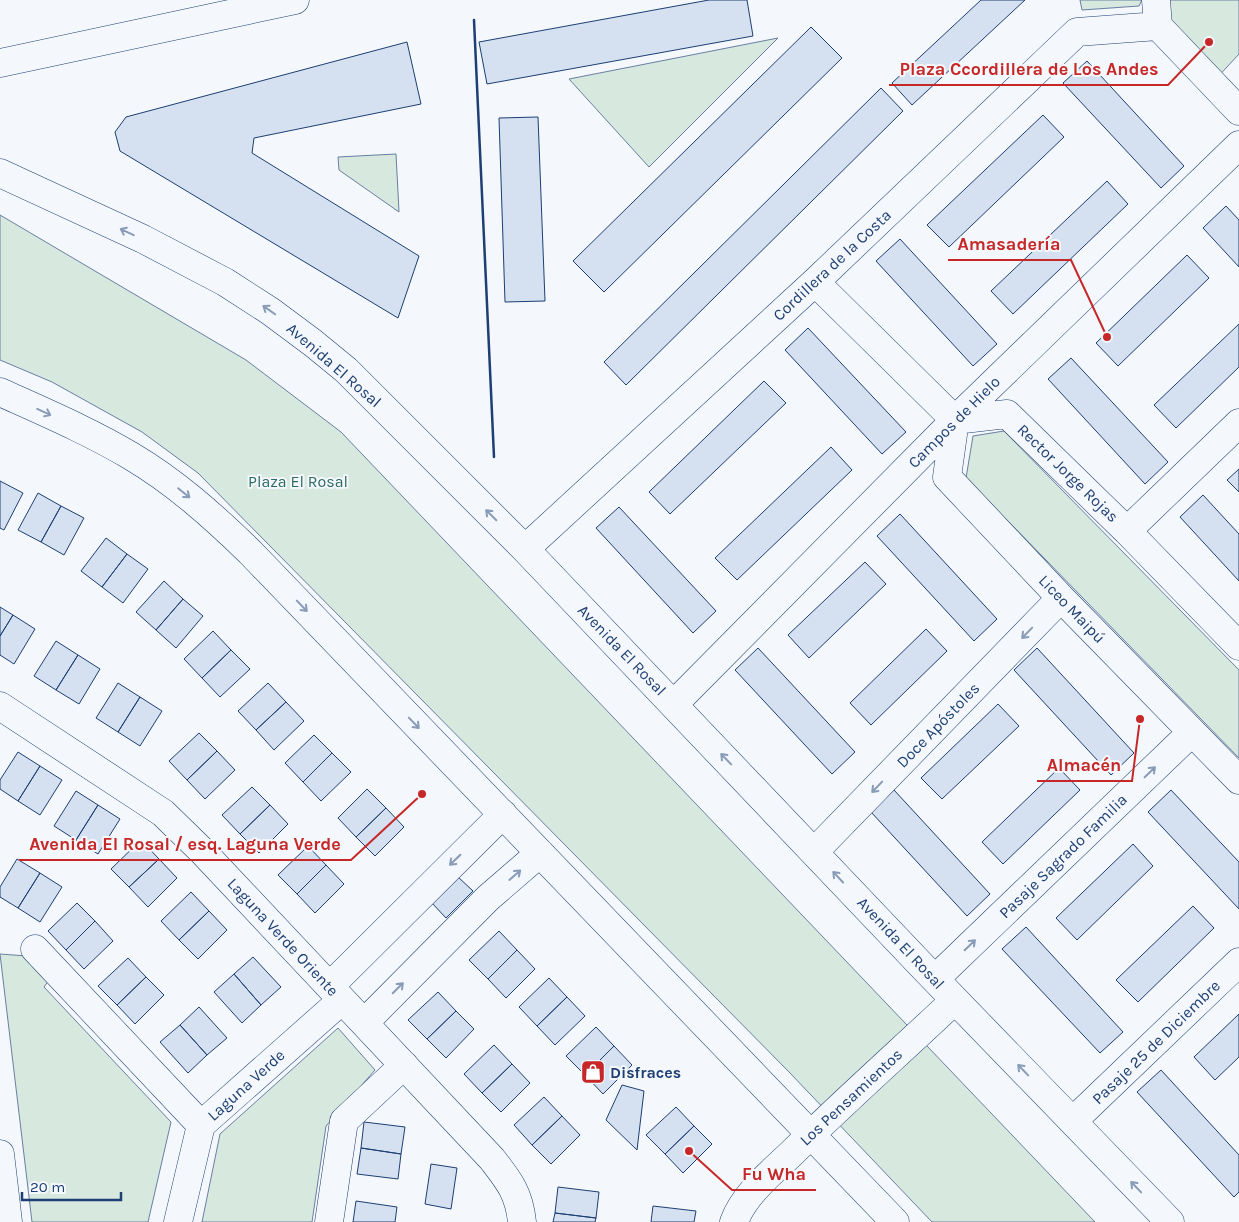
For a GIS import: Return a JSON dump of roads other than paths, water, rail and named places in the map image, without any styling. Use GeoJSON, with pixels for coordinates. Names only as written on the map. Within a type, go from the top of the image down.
{"type":"FeatureCollection","features":[{"type":"Feature","properties":{"kind":"street"},"geometry":{"type":"LineString","coordinates":[[0,63],[295,0]]}},
{"type":"Feature","properties":{"kind":"street"},"geometry":{"type":"LineString","coordinates":[[1157,13],[1239,111]]}},
{"type":"Feature","properties":{"kind":"street","name":"Cordillera de la Costa"},"geometry":{"type":"LineString","coordinates":[[525,549],[815,282],[1077,32],[1157,13]]}},
{"type":"Feature","properties":{"kind":"street","name":"Campos de Hielo"},"geometry":{"type":"LineString","coordinates":[[674,704],[955,420],[1239,146]]}},
{"type":"Feature","properties":{"kind":"street","name":"Avenida El Rosal"},"geometry":{"type":"LineString","coordinates":[[0,173],[184,259],[225,282],[313,342],[346,370],[525,549],[935,979],[1170,1222]]}},
{"type":"Feature","properties":{"kind":"street"},"geometry":{"type":"LineString","coordinates":[[815,282],[955,420]]}},
{"type":"Feature","properties":{"kind":"street"},"geometry":{"type":"LineString","coordinates":[[0,392],[85,431],[131,456],[175,486],[214,517],[250,552],[895,1222]]}},
{"type":"Feature","properties":{"kind":"street","name":"Rector Jorge Rojas"},"geometry":{"type":"LineString","coordinates":[[955,420],[1007,414],[1127,530],[1239,646]]}},
{"type":"Feature","properties":{"kind":"street","name":"Liceo Maipú"},"geometry":{"type":"LineString","coordinates":[[955,420],[947,477],[1061,598],[1239,780]]}},
{"type":"Feature","properties":{"kind":"street"},"geometry":{"type":"LineString","coordinates":[[1127,530],[1239,423]]}},
{"type":"Feature","properties":{"kind":"street","name":"Doce Apóstoles"},"geometry":{"type":"LineString","coordinates":[[814,851],[1061,598]]}},
{"type":"Feature","properties":{"kind":"street","name":"Laguna Verde Oriente"},"geometry":{"type":"LineString","coordinates":[[0,706],[162,813],[202,851],[492,1159],[512,1185],[521,1210],[522,1222]]}},
{"type":"Feature","properties":{"kind":"street","name":"Pasaje Sagrado Familia"},"geometry":{"type":"LineString","coordinates":[[935,979],[1192,732]]}},
{"type":"Feature","properties":{"kind":"street","name":"Laguna Verde"},"geometry":{"type":"LineString","coordinates":[[178,1222],[201,1125],[336,993],[503,814]]}},
{"type":"Feature","properties":{"kind":"street"},"geometry":{"type":"LineString","coordinates":[[364,1023],[488,898],[540,853]]}},
{"type":"Feature","properties":{"kind":"street"},"geometry":{"type":"LineString","coordinates":[[35,949],[201,1125]]}},
{"type":"Feature","properties":{"kind":"street","name":"Pasaje 25 de Diciembre"},"geometry":{"type":"LineString","coordinates":[[1073,1121],[1239,962]]}},
{"type":"Feature","properties":{"kind":"street","name":"Los Pensamientos"},"geometry":{"type":"LineString","coordinates":[[734,1222],[743,1202],[811,1134],[956,1000]]}},
{"type":"Feature","properties":{"kind":"street"},"geometry":{"type":"LineString","coordinates":[[329,1222],[344,1121],[404,1064]]}},
{"type":"Feature","properties":{"kind":"street"},"geometry":{"type":"LineString","coordinates":[[0,1154],[8,1222]]}},
{"type":"Feature","properties":{"kind":"place","name":"Plaza Ccordillera de Los Andes"},"geometry":{"type":"Point","coordinates":[1209,42]}},
{"type":"Feature","properties":{"kind":"place","name":"Amasadería"},"geometry":{"type":"Point","coordinates":[1107,337]}},
{"type":"Feature","properties":{"kind":"place","name":"Almacén"},"geometry":{"type":"Point","coordinates":[1140,719]}},
{"type":"Feature","properties":{"kind":"place","name":"Avenida El Rosal / esq. Laguna Verde"},"geometry":{"type":"Point","coordinates":[422,794]}},
{"type":"Feature","properties":{"kind":"place","name":"Disfraces"},"geometry":{"type":"Point","coordinates":[593,1072]}},
{"type":"Feature","properties":{"kind":"place","name":"Fu Wha"},"geometry":{"type":"Point","coordinates":[689,1151]}},
{"type":"Feature","properties":{"kind":"park label","name":"Plaza El Rosal"},"geometry":{"type":"Point","coordinates":[298,481]}}]}
